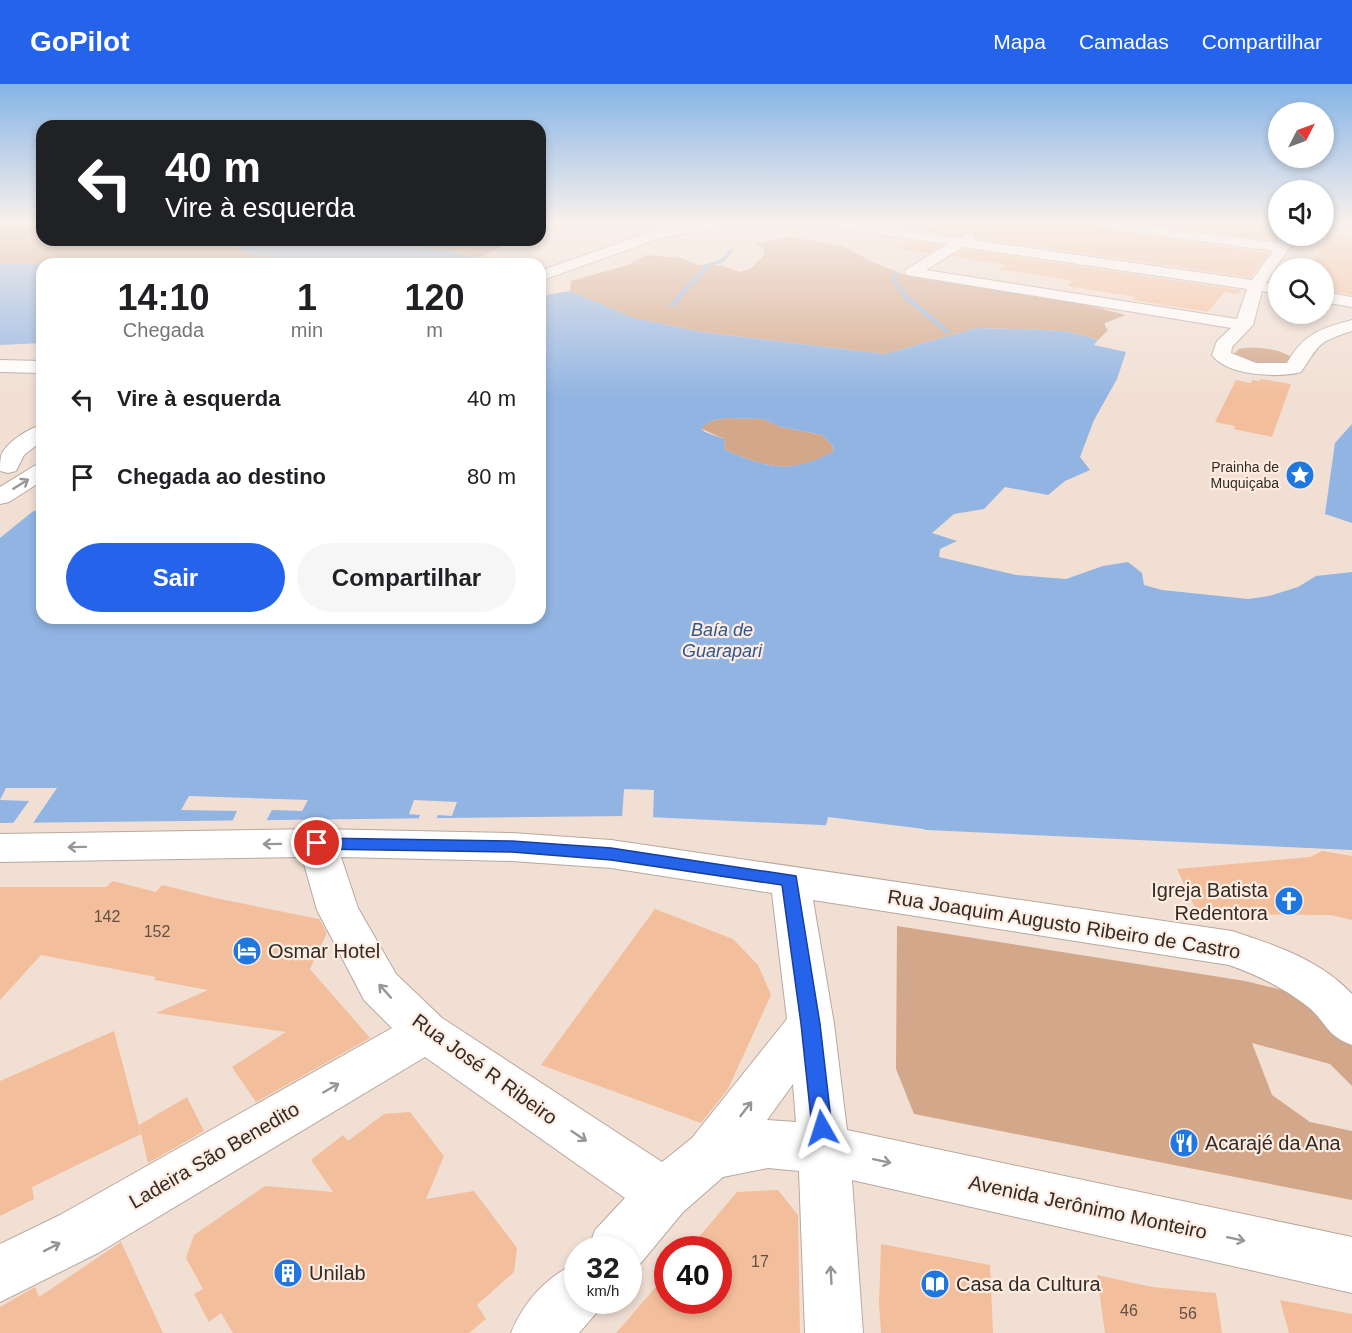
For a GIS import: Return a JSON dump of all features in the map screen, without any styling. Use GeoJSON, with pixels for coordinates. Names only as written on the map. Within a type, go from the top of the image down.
{"type":"FeatureCollection","features":[{"type":"Feature","properties":{"kind":"street"},"geometry":{"type":"LineString","coordinates":[[976,282],[1244,325]]}},
{"type":"Feature","properties":{"kind":"street"},"geometry":{"type":"LineString","coordinates":[[1231,282],[1268,288]]}},
{"type":"Feature","properties":{"kind":"street"},"geometry":{"type":"LineString","coordinates":[[1259,282],[1244,325],[1223,345],[1221,355],[1244,365],[1279,371],[1294,368],[1306,345],[1319,336],[1352,325]]}},
{"type":"Feature","properties":{"kind":"street"},"geometry":{"type":"LineString","coordinates":[[1334,299],[1352,302]]}},
{"type":"Feature","properties":{"kind":"street"},"geometry":{"type":"LineString","coordinates":[[0,366],[36,367]]}},
{"type":"Feature","properties":{"kind":"street"},"geometry":{"type":"LineString","coordinates":[[4,469],[14,452],[36,436]]}},
{"type":"Feature","properties":{"kind":"street"},"geometry":{"type":"LineString","coordinates":[[4,469],[36,452]]}},
{"type":"Feature","properties":{"kind":"street"},"geometry":{"type":"LineString","coordinates":[[0,497],[36,475]]}},
{"type":"Feature","properties":{"kind":"street","name":"Rua Joaquim Augusto Ribeiro de Castro"},"geometry":{"type":"LineString","coordinates":[[2,849],[317,843],[512,846],[600,853],[1232,948],[1279,966],[1324,994],[1352,1025]]}},
{"type":"Feature","properties":{"kind":"street","name":"Rua José R Ribeiro"},"geometry":{"type":"LineString","coordinates":[[317,843],[338,910],[380,987],[426,1032],[664,1194]]}},
{"type":"Feature","properties":{"kind":"street"},"geometry":{"type":"LineString","coordinates":[[790,880],[811,1024],[824,1149],[834,1333]]}},
{"type":"Feature","properties":{"kind":"street"},"geometry":{"type":"LineString","coordinates":[[627,1236],[664,1194],[710,1155],[811,1024]]}},
{"type":"Feature","properties":{"kind":"street","name":"Ladeira São Benedito"},"geometry":{"type":"LineString","coordinates":[[0,1274],[79,1234],[426,1032]]}},
{"type":"Feature","properties":{"kind":"street","name":"Avenida Jerônimo Monteiro"},"geometry":{"type":"LineString","coordinates":[[710,1155],[768,1144],[824,1149],[1352,1265]]}},
{"type":"Feature","properties":{"kind":"street"},"geometry":{"type":"LineString","coordinates":[[540,1333],[564,1306]]}},
{"type":"Feature","properties":{"kind":"shaded area"},"geometry":{"type":"Polygon","coordinates":[[[571,282],[946,282],[1087,305],[1126,315],[1105,323],[1108,330],[1098,340],[1070,332],[977,328],[885,354],[701,332],[634,318],[570,291],[571,282]]]}},
{"type":"Feature","properties":{"kind":"shaded area"},"geometry":{"type":"Polygon","coordinates":[[[1264,348],[1282,352],[1293,358],[1292,364],[1260,365],[1236,357],[1234,354],[1239,349],[1264,348]]]}},
{"type":"Feature","properties":{"kind":"shaded area"},"geometry":{"type":"Polygon","coordinates":[[[726,418],[763,419],[781,427],[822,435],[832,445],[834,452],[804,464],[792,466],[767,465],[754,461],[725,450],[724,439],[700,428],[711,421],[726,418]]]}},
{"type":"Feature","properties":{"kind":"shaded area"},"geometry":{"type":"Polygon","coordinates":[[[897,926],[1245,981],[1311,997],[1352,1036],[1352,1086],[1330,1064],[1252,1043],[1272,1095],[1310,1122],[1352,1131],[1352,1200],[914,1114],[896,1069],[897,926]]]}},
{"type":"Feature","properties":{"kind":"water"},"geometry":{"type":"Polygon","coordinates":[[[0,282],[36,282],[36,343],[0,345],[0,282]]]}},
{"type":"Feature","properties":{"kind":"water","name":"Baía de Guarapari"},"geometry":{"type":"Polygon","coordinates":[[[570,291],[634,318],[701,332],[885,354],[977,328],[1070,332],[1098,340],[1094,345],[1126,352],[1117,379],[1094,420],[1080,457],[1090,470],[1065,481],[1048,495],[1005,487],[984,509],[954,514],[932,533],[957,541],[940,549],[939,557],[1016,575],[1066,579],[1103,566],[1128,562],[1142,573],[1144,585],[1162,590],[1248,599],[1269,596],[1298,587],[1316,576],[1352,572],[1352,850],[628,816],[0,823],[0,538],[36,510],[36,624],[546,624],[546,295],[570,291]],[[726,418],[711,421],[701,428],[705,432],[724,439],[725,450],[767,465],[805,464],[834,451],[832,445],[822,435],[781,427],[763,419],[726,418]]]}},
{"type":"Feature","properties":{"kind":"water"},"geometry":{"type":"Polygon","coordinates":[[[1352,424],[1352,523],[1325,514],[1335,443],[1352,424]]]}},
{"type":"Feature","properties":{"kind":"pier"},"geometry":{"type":"Polygon","coordinates":[[[6,788],[57,788],[31,826],[11,826],[29,801],[0,800],[6,788]]]}},
{"type":"Feature","properties":{"kind":"pier"},"geometry":{"type":"Polygon","coordinates":[[[624,789],[654,790],[653,819],[622,818],[624,789]]]}},
{"type":"Feature","properties":{"kind":"pier"},"geometry":{"type":"Polygon","coordinates":[[[189,796],[308,800],[302,811],[272,810],[265,823],[231,824],[237,811],[181,810],[189,796]]]}},
{"type":"Feature","properties":{"kind":"pier"},"geometry":{"type":"Polygon","coordinates":[[[414,800],[457,802],[452,816],[438,815],[436,821],[418,821],[420,815],[409,814],[414,800]]]}},
{"type":"Feature","properties":{"kind":"pier"},"geometry":{"type":"Polygon","coordinates":[[[828,817],[924,829],[924,834],[825,829],[828,817]]]}},
{"type":"Feature","properties":{"kind":"building"},"geometry":{"type":"Polygon","coordinates":[[[1071,282],[1189,282],[1241,290],[1238,294],[1224,292],[1208,312],[1067,286],[1071,282]]]}},
{"type":"Feature","properties":{"kind":"building"},"geometry":{"type":"Polygon","coordinates":[[[1334,282],[1352,282],[1352,295],[1334,292],[1334,282]]]}},
{"type":"Feature","properties":{"kind":"building"},"geometry":{"type":"Polygon","coordinates":[[[1261,379],[1291,384],[1272,437],[1234,429],[1235,426],[1215,422],[1236,380],[1251,383],[1252,380],[1260,381],[1261,379]]]}},
{"type":"Feature","properties":{"kind":"building"},"geometry":{"type":"Polygon","coordinates":[[[1322,851],[1352,856],[1352,920],[1331,915],[1198,914],[1177,869],[1310,857],[1322,851]]]}},
{"type":"Feature","properties":{"kind":"building"},"geometry":{"type":"Polygon","coordinates":[[[113,881],[156,892],[162,885],[319,919],[327,933],[310,969],[370,1038],[256,1102],[232,1067],[286,1032],[156,1013],[208,990],[154,980],[156,977],[41,955],[0,1000],[0,887],[106,887],[113,881]]]}},
{"type":"Feature","properties":{"kind":"building"},"geometry":{"type":"Polygon","coordinates":[[[655,909],[733,939],[758,965],[771,995],[728,1089],[701,1123],[541,1065],[655,909]]]}},
{"type":"Feature","properties":{"kind":"building"},"geometry":{"type":"Polygon","coordinates":[[[114,1031],[141,1134],[32,1187],[34,1199],[0,1216],[0,1081],[114,1031]]]}},
{"type":"Feature","properties":{"kind":"building"},"geometry":{"type":"Polygon","coordinates":[[[187,1097],[204,1131],[148,1163],[139,1125],[187,1097]]]}},
{"type":"Feature","properties":{"kind":"building"},"geometry":{"type":"Polygon","coordinates":[[[410,1112],[444,1156],[426,1199],[474,1191],[517,1248],[514,1272],[477,1305],[486,1319],[469,1333],[233,1333],[221,1313],[209,1322],[194,1294],[203,1289],[186,1258],[194,1235],[265,1186],[333,1192],[311,1160],[343,1135],[348,1141],[384,1114],[410,1112]]]}},
{"type":"Feature","properties":{"kind":"building"},"geometry":{"type":"Polygon","coordinates":[[[778,1190],[798,1215],[800,1333],[616,1333],[632,1314],[642,1314],[642,1303],[654,1289],[654,1314],[732,1314],[732,1236],[700,1236],[737,1192],[778,1190]]]}},
{"type":"Feature","properties":{"kind":"building"},"geometry":{"type":"Polygon","coordinates":[[[121,1242],[163,1333],[0,1333],[0,1307],[35,1287],[39,1297],[121,1242]]]}},
{"type":"Feature","properties":{"kind":"building","name":"Casa da Cultura"},"geometry":{"type":"Polygon","coordinates":[[[881,1244],[990,1265],[993,1333],[881,1333],[879,1303],[881,1244]]]}},
{"type":"Feature","properties":{"kind":"building"},"geometry":{"type":"Polygon","coordinates":[[[1097,1275],[1152,1287],[1216,1293],[1222,1333],[1105,1333],[1097,1275]]]}},
{"type":"Feature","properties":{"kind":"building"},"geometry":{"type":"Polygon","coordinates":[[[1280,1300],[1352,1314],[1352,1333],[1289,1333],[1280,1300]]]}},
{"type":"Feature","properties":{"kind":"waterway"},"geometry":{"type":"LineString","coordinates":[[672,305],[692,282]]}},
{"type":"Feature","properties":{"kind":"waterway"},"geometry":{"type":"LineString","coordinates":[[895,282],[907,298],[948,332]]}},
{"type":"Feature","properties":{"kind":"place","name":"Prainha de Muquiçaba"},"geometry":{"type":"Point","coordinates":[1300,475]}},
{"type":"Feature","properties":{"kind":"place","name":"Igreja Batista Redentora"},"geometry":{"type":"Point","coordinates":[1289,901]}},
{"type":"Feature","properties":{"kind":"place","name":"Osmar Hotel"},"geometry":{"type":"Point","coordinates":[247,951]}},
{"type":"Feature","properties":{"kind":"place","name":"Acarajé da Ana"},"geometry":{"type":"Point","coordinates":[1184,1143]}},
{"type":"Feature","properties":{"kind":"place","name":"Unilab"},"geometry":{"type":"Point","coordinates":[288,1273]}},
{"type":"Feature","properties":{"kind":"place","name":"Casa da Cultura"},"geometry":{"type":"Point","coordinates":[935,1284]}},
{"type":"Feature","properties":{"kind":"route"},"geometry":{"type":"LineString","coordinates":[[317,843],[512,846],[611,854],[790,880],[811,1024],[822,1128]]}}]}
